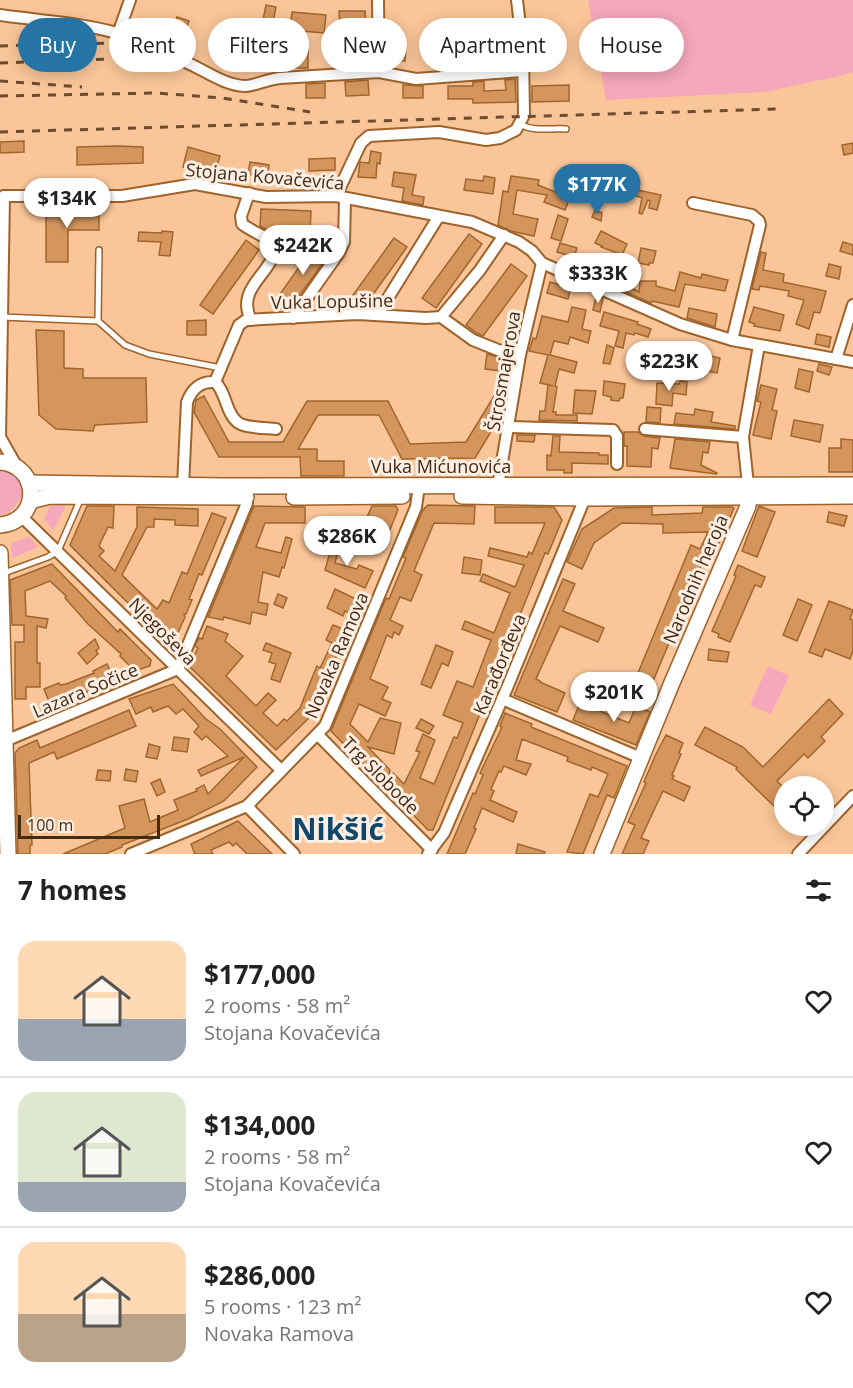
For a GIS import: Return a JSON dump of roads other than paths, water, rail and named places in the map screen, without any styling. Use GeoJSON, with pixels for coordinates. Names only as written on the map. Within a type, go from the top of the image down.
{"type":"FeatureCollection","features":[{"type":"Feature","properties":{"kind":"main road"},"geometry":{"type":"LineString","coordinates":[[0,462],[17,467],[24,474],[29,483],[30,501],[21,516],[14,521],[0,525]]}},
{"type":"Feature","properties":{"kind":"main road","name":"Vuka Mićunovića"},"geometry":{"type":"LineString","coordinates":[[29,483],[183,486],[247,492]]}},
{"type":"Feature","properties":{"kind":"main road","name":"Vuka Mićunovića"},"geometry":{"type":"LineString","coordinates":[[30,501],[50,496],[247,492],[749,491],[853,485]]}},
{"type":"Feature","properties":{"kind":"main road","name":"Vuka Mićunovića"},"geometry":{"type":"LineString","coordinates":[[419,491],[498,486],[587,492]]}},
{"type":"Feature","properties":{"kind":"main road","name":"Vuka Mićunovića"},"geometry":{"type":"LineString","coordinates":[[749,491],[853,496]]}},
{"type":"Feature","properties":{"kind":"main road","name":"Narodnih heroja"},"geometry":{"type":"LineString","coordinates":[[602,854],[748,506],[749,491]]}},
{"type":"Feature","properties":{"kind":"main road"},"geometry":{"type":"LineString","coordinates":[[0,553],[2,741],[8,854]]}},
{"type":"Feature","properties":{"kind":"street"},"geometry":{"type":"LineString","coordinates":[[124,18],[130,0]]}},
{"type":"Feature","properties":{"kind":"street"},"geometry":{"type":"LineString","coordinates":[[378,0],[378,18]]}},
{"type":"Feature","properties":{"kind":"street"},"geometry":{"type":"LineString","coordinates":[[517,0],[519,18]]}},
{"type":"Feature","properties":{"kind":"street"},"geometry":{"type":"LineString","coordinates":[[0,15],[109,32]]}},
{"type":"Feature","properties":{"kind":"street"},"geometry":{"type":"LineString","coordinates":[[196,67],[233,85],[251,85],[264,80],[280,78],[379,72],[416,79],[509,72]]}},
{"type":"Feature","properties":{"kind":"street"},"geometry":{"type":"LineString","coordinates":[[292,318],[338,254],[344,242],[341,197],[361,143],[369,136],[439,132],[486,140],[510,135],[521,124],[524,115],[522,72]]}},
{"type":"Feature","properties":{"kind":"street","name":"Stojana Kovačevića"},"geometry":{"type":"LineString","coordinates":[[2,193],[122,195],[195,184],[266,196],[341,197],[472,222],[504,235],[532,251],[542,263],[680,324],[732,340],[853,362]]}},
{"type":"Feature","properties":{"kind":"street"},"geometry":{"type":"LineString","coordinates":[[2,193],[0,437],[17,467]]}},
{"type":"Feature","properties":{"kind":"street"},"geometry":{"type":"LineString","coordinates":[[249,193],[241,216],[242,224],[254,233],[267,237],[275,244],[276,253],[254,285],[247,300],[246,311],[251,320]]}},
{"type":"Feature","properties":{"kind":"street"},"geometry":{"type":"LineString","coordinates":[[693,203],[752,215],[759,221],[760,225],[732,340]]}},
{"type":"Feature","properties":{"kind":"street"},"geometry":{"type":"LineString","coordinates":[[378,314],[439,216]]}},
{"type":"Feature","properties":{"kind":"street"},"geometry":{"type":"LineString","coordinates":[[504,235],[480,270],[441,317],[473,340],[498,350],[520,355]]}},
{"type":"Feature","properties":{"kind":"street","name":"Štrosmajerova"},"geometry":{"type":"LineString","coordinates":[[498,486],[510,427],[520,355],[542,263]]}},
{"type":"Feature","properties":{"kind":"street"},"geometry":{"type":"LineString","coordinates":[[836,359],[853,305]]}},
{"type":"Feature","properties":{"kind":"street","name":"Vuka Lopušine"},"geometry":{"type":"LineString","coordinates":[[214,382],[239,325],[246,320],[378,314],[441,317]]}},
{"type":"Feature","properties":{"kind":"street"},"geometry":{"type":"LineString","coordinates":[[749,491],[742,437],[759,345]]}},
{"type":"Feature","properties":{"kind":"street"},"geometry":{"type":"LineString","coordinates":[[183,486],[187,402],[196,387],[202,383],[214,382],[220,387],[237,422],[242,425],[276,429]]}},
{"type":"Feature","properties":{"kind":"street"},"geometry":{"type":"LineString","coordinates":[[510,427],[613,430],[616,436],[617,464]]}},
{"type":"Feature","properties":{"kind":"street"},"geometry":{"type":"LineString","coordinates":[[645,429],[742,437]]}},
{"type":"Feature","properties":{"kind":"street","name":"Novaka Ramova"},"geometry":{"type":"LineString","coordinates":[[318,735],[325,726],[416,507],[419,491]]}},
{"type":"Feature","properties":{"kind":"street"},"geometry":{"type":"LineString","coordinates":[[178,669],[246,503],[247,492]]}},
{"type":"Feature","properties":{"kind":"street","name":"Karađorđeva"},"geometry":{"type":"LineString","coordinates":[[430,852],[444,833],[587,492]]}},
{"type":"Feature","properties":{"kind":"street","name":"Njegoševa"},"geometry":{"type":"LineString","coordinates":[[21,516],[282,770]]}},
{"type":"Feature","properties":{"kind":"street","name":"Lazara Sočice"},"geometry":{"type":"LineString","coordinates":[[2,741],[178,669]]}},
{"type":"Feature","properties":{"kind":"street"},"geometry":{"type":"LineString","coordinates":[[502,699],[641,758]]}},
{"type":"Feature","properties":{"kind":"street","name":"Trg Slobode"},"geometry":{"type":"LineString","coordinates":[[248,806],[318,735],[430,852]]}},
{"type":"Feature","properties":{"kind":"street"},"geometry":{"type":"LineString","coordinates":[[798,854],[853,796]]}},
{"type":"Feature","properties":{"kind":"street"},"geometry":{"type":"LineString","coordinates":[[131,854],[248,806],[294,854]]}},
{"type":"Feature","properties":{"kind":"lane"},"geometry":{"type":"LineString","coordinates":[[521,124],[531,128],[566,129]]}},
{"type":"Feature","properties":{"kind":"lane"},"geometry":{"type":"LineString","coordinates":[[98,321],[99,250]]}},
{"type":"Feature","properties":{"kind":"lane"},"geometry":{"type":"LineString","coordinates":[[2,317],[98,321],[125,345],[149,354],[221,368]]}},
{"type":"Feature","properties":{"kind":"lane"},"geometry":{"type":"LineString","coordinates":[[1,573],[48,557],[58,551],[82,496]]}},
{"type":"Feature","properties":{"kind":"railway"},"geometry":{"type":"LineString","coordinates":[[0,46],[109,43]]}},
{"type":"Feature","properties":{"kind":"railway"},"geometry":{"type":"LineString","coordinates":[[0,63],[109,59]]}},
{"type":"Feature","properties":{"kind":"railway"},"geometry":{"type":"LineString","coordinates":[[0,81],[82,87]]}},
{"type":"Feature","properties":{"kind":"railway"},"geometry":{"type":"LineString","coordinates":[[0,96],[156,93],[222,98],[310,112]]}},
{"type":"Feature","properties":{"kind":"railway"},"geometry":{"type":"LineString","coordinates":[[0,132],[778,109]]}},
{"type":"Feature","properties":{"kind":"district","name":"Nikšić"},"geometry":{"type":"Point","coordinates":[338,828]}}]}
